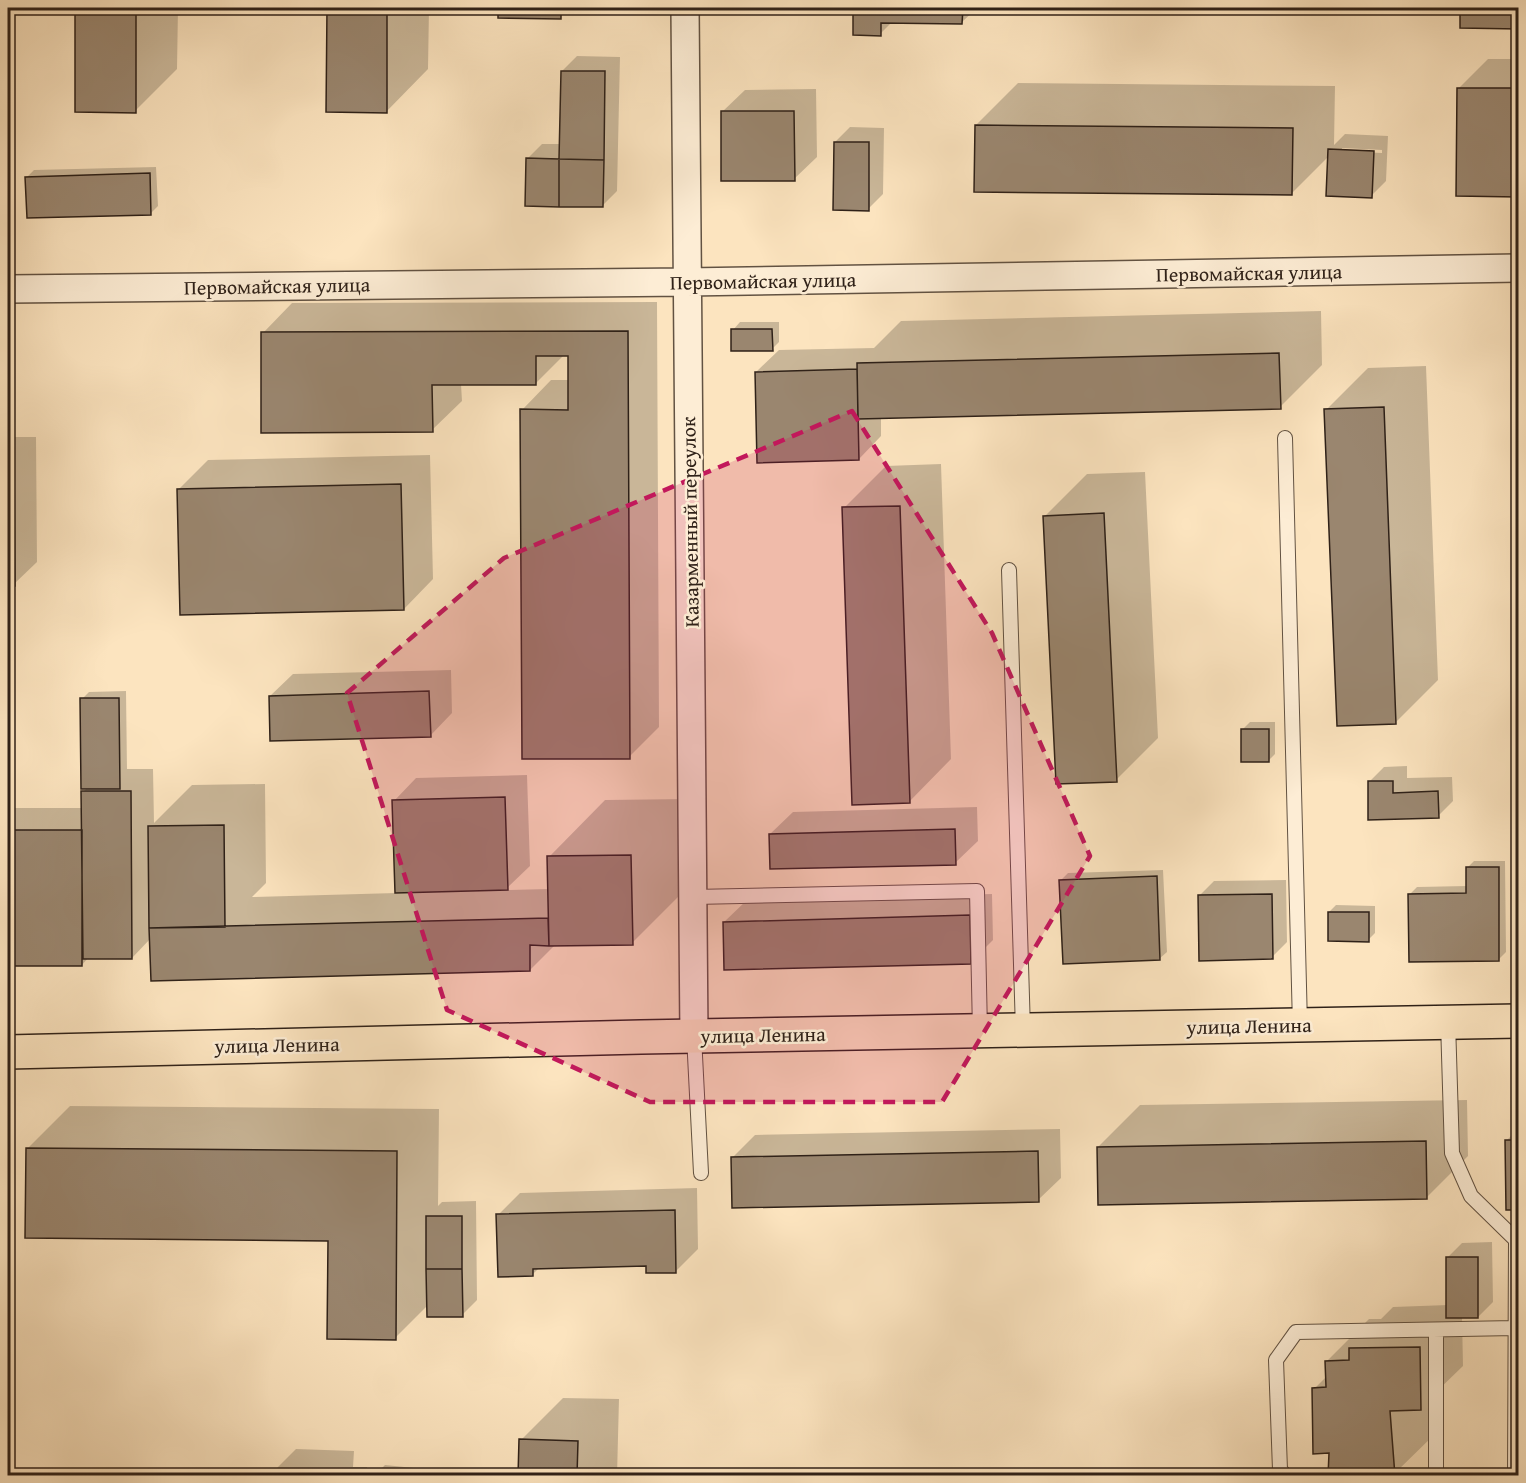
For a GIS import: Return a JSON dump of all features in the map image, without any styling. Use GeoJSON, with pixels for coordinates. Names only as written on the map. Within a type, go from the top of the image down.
{"type":"FeatureCollection","features":[{"type":"Feature","properties":{"kind":"main road","name":"улица Ленина"},"geometry":{"type":"LineString","coordinates":[[8,1052],[694,1036],[1518,1021]]}},
{"type":"Feature","properties":{"kind":"street","name":"Казарменный переулок"},"geometry":{"type":"LineString","coordinates":[[685,8],[694,1036]]}},
{"type":"Feature","properties":{"kind":"street","name":"Первомайская улица"},"geometry":{"type":"LineString","coordinates":[[8,289],[687,282],[1518,268]]}},
{"type":"Feature","properties":{"kind":"lane"},"geometry":{"type":"LineString","coordinates":[[1285,438],[1300,1025]]}},
{"type":"Feature","properties":{"kind":"lane"},"geometry":{"type":"LineString","coordinates":[[1009,570],[1023,1030]]}},
{"type":"Feature","properties":{"kind":"lane"},"geometry":{"type":"LineString","coordinates":[[694,897],[977,891],[980,1031]]}},
{"type":"Feature","properties":{"kind":"lane"},"geometry":{"type":"LineString","coordinates":[[1448,1022],[1452,1153],[1471,1196],[1516,1240],[1515,1476]]}},
{"type":"Feature","properties":{"kind":"lane"},"geometry":{"type":"LineString","coordinates":[[694,1036],[701,1173]]}},
{"type":"Feature","properties":{"kind":"lane"},"geometry":{"type":"LineString","coordinates":[[1286,1476],[1280,1470],[1276,1360],[1296,1332],[1515,1328]]}},
{"type":"Feature","properties":{"kind":"lane"},"geometry":{"type":"LineString","coordinates":[[1436,1330],[1436,1476]]}},
{"type":"Feature","properties":{"kind":"highlighted area"},"geometry":{"type":"Polygon","coordinates":[[[852,411],[992,633],[1090,856],[942,1102],[650,1102],[447,1010],[347,693],[504,558],[852,411]]]}},
{"type":"Feature","properties":{"kind":"building"},"geometry":{"type":"Polygon","coordinates":[[[75,8],[136,8],[136,113],[75,112],[75,8]]]}},
{"type":"Feature","properties":{"kind":"building"},"geometry":{"type":"Polygon","coordinates":[[[327,8],[387,8],[387,113],[326,112],[327,8]]]}},
{"type":"Feature","properties":{"kind":"building"},"geometry":{"type":"Polygon","coordinates":[[[498,8],[561,8],[561,19],[498,18],[498,8]]]}},
{"type":"Feature","properties":{"kind":"building"},"geometry":{"type":"Polygon","coordinates":[[[853,8],[963,8],[962,24],[881,23],[881,36],[853,35],[853,8]]]}},
{"type":"Feature","properties":{"kind":"building"},"geometry":{"type":"Polygon","coordinates":[[[1460,8],[1518,8],[1518,29],[1460,28],[1460,8]]]}},
{"type":"Feature","properties":{"kind":"building"},"geometry":{"type":"Polygon","coordinates":[[[561,71],[605,71],[604,160],[559,159],[561,71]]]}},
{"type":"Feature","properties":{"kind":"building"},"geometry":{"type":"Polygon","coordinates":[[[1457,88],[1518,88],[1518,197],[1456,196],[1457,88]]]}},
{"type":"Feature","properties":{"kind":"building"},"geometry":{"type":"Polygon","coordinates":[[[721,111],[794,111],[795,181],[721,181],[721,111]]]}},
{"type":"Feature","properties":{"kind":"building"},"geometry":{"type":"Polygon","coordinates":[[[975,125],[1293,128],[1292,195],[974,192],[975,125]]]}},
{"type":"Feature","properties":{"kind":"building"},"geometry":{"type":"Polygon","coordinates":[[[834,142],[869,142],[869,211],[833,210],[834,142]]]}},
{"type":"Feature","properties":{"kind":"building"},"geometry":{"type":"Polygon","coordinates":[[[1328,149],[1374,151],[1372,198],[1326,196],[1328,149]]]}},
{"type":"Feature","properties":{"kind":"building"},"geometry":{"type":"Polygon","coordinates":[[[526,158],[559,159],[559,207],[525,206],[526,158]]]}},
{"type":"Feature","properties":{"kind":"building"},"geometry":{"type":"Polygon","coordinates":[[[559,159],[604,160],[603,207],[559,207],[559,159]]]}},
{"type":"Feature","properties":{"kind":"building"},"geometry":{"type":"Polygon","coordinates":[[[150,173],[151,215],[27,218],[25,177],[150,173]]]}},
{"type":"Feature","properties":{"kind":"building"},"geometry":{"type":"Polygon","coordinates":[[[731,329],[772,329],[773,351],[731,351],[731,329]]]}},
{"type":"Feature","properties":{"kind":"building"},"geometry":{"type":"Polygon","coordinates":[[[628,331],[630,759],[522,759],[520,409],[568,410],[568,356],[536,356],[536,385],[432,385],[433,432],[261,433],[261,332],[628,331]]]}},
{"type":"Feature","properties":{"kind":"building"},"geometry":{"type":"Polygon","coordinates":[[[1279,353],[1281,409],[858,419],[857,363],[1279,353]]]}},
{"type":"Feature","properties":{"kind":"building"},"geometry":{"type":"Polygon","coordinates":[[[857,369],[859,460],[757,463],[755,372],[857,369]]]}},
{"type":"Feature","properties":{"kind":"building"},"geometry":{"type":"Polygon","coordinates":[[[1384,407],[1396,724],[1337,726],[1324,409],[1384,407]]]}},
{"type":"Feature","properties":{"kind":"building"},"geometry":{"type":"Polygon","coordinates":[[[8,459],[14,459],[15,586],[8,586],[8,459]]]}},
{"type":"Feature","properties":{"kind":"building"},"geometry":{"type":"Polygon","coordinates":[[[401,484],[404,610],[180,615],[177,489],[401,484]]]}},
{"type":"Feature","properties":{"kind":"building"},"geometry":{"type":"Polygon","coordinates":[[[900,506],[910,803],[852,805],[842,507],[900,506]]]}},
{"type":"Feature","properties":{"kind":"building"},"geometry":{"type":"Polygon","coordinates":[[[1104,513],[1117,782],[1056,784],[1043,516],[1104,513]]]}},
{"type":"Feature","properties":{"kind":"building"},"geometry":{"type":"Polygon","coordinates":[[[429,691],[431,737],[270,741],[269,696],[429,691]]]}},
{"type":"Feature","properties":{"kind":"building"},"geometry":{"type":"Polygon","coordinates":[[[80,698],[119,698],[120,789],[81,789],[80,698]]]}},
{"type":"Feature","properties":{"kind":"building"},"geometry":{"type":"Polygon","coordinates":[[[1241,729],[1269,729],[1269,762],[1241,762],[1241,729]]]}},
{"type":"Feature","properties":{"kind":"building"},"geometry":{"type":"Polygon","coordinates":[[[1368,781],[1393,781],[1393,793],[1438,791],[1439,818],[1368,820],[1368,781]]]}},
{"type":"Feature","properties":{"kind":"building"},"geometry":{"type":"Polygon","coordinates":[[[81,791],[131,791],[132,959],[83,959],[81,791]]]}},
{"type":"Feature","properties":{"kind":"building"},"geometry":{"type":"Polygon","coordinates":[[[505,797],[508,890],[395,893],[392,800],[505,797]]]}},
{"type":"Feature","properties":{"kind":"building"},"geometry":{"type":"Polygon","coordinates":[[[224,825],[225,927],[149,928],[148,826],[224,825]]]}},
{"type":"Feature","properties":{"kind":"building"},"geometry":{"type":"Polygon","coordinates":[[[955,829],[956,865],[770,869],[769,834],[955,829]]]}},
{"type":"Feature","properties":{"kind":"building"},"geometry":{"type":"Polygon","coordinates":[[[8,830],[82,830],[82,966],[8,966],[8,830]]]}},
{"type":"Feature","properties":{"kind":"building"},"geometry":{"type":"Polygon","coordinates":[[[631,855],[633,945],[549,946],[547,856],[631,855]]]}},
{"type":"Feature","properties":{"kind":"building"},"geometry":{"type":"Polygon","coordinates":[[[1466,867],[1499,867],[1499,961],[1409,962],[1408,894],[1466,893],[1466,867]]]}},
{"type":"Feature","properties":{"kind":"building"},"geometry":{"type":"Polygon","coordinates":[[[1157,876],[1160,960],[1063,964],[1059,880],[1157,876]]]}},
{"type":"Feature","properties":{"kind":"building"},"geometry":{"type":"Polygon","coordinates":[[[1272,894],[1273,959],[1199,961],[1198,895],[1272,894]]]}},
{"type":"Feature","properties":{"kind":"building"},"geometry":{"type":"Polygon","coordinates":[[[1328,912],[1369,912],[1369,942],[1328,941],[1328,912]]]}},
{"type":"Feature","properties":{"kind":"building"},"geometry":{"type":"Polygon","coordinates":[[[970,915],[971,964],[724,970],[723,922],[970,915]]]}},
{"type":"Feature","properties":{"kind":"building"},"geometry":{"type":"Polygon","coordinates":[[[548,918],[549,946],[530,945],[530,971],[151,981],[149,928],[548,918]]]}},
{"type":"Feature","properties":{"kind":"building"},"geometry":{"type":"Polygon","coordinates":[[[1505,1140],[1518,1140],[1518,1210],[1506,1210],[1505,1140]]]}},
{"type":"Feature","properties":{"kind":"building"},"geometry":{"type":"Polygon","coordinates":[[[1426,1141],[1427,1199],[1098,1205],[1097,1147],[1426,1141]]]}},
{"type":"Feature","properties":{"kind":"building"},"geometry":{"type":"Polygon","coordinates":[[[26,1148],[397,1151],[396,1340],[327,1339],[328,1241],[25,1238],[26,1148]]]}},
{"type":"Feature","properties":{"kind":"building"},"geometry":{"type":"Polygon","coordinates":[[[1038,1151],[1039,1202],[732,1208],[731,1157],[1038,1151]]]}},
{"type":"Feature","properties":{"kind":"building"},"geometry":{"type":"Polygon","coordinates":[[[675,1210],[676,1273],[646,1273],[646,1266],[533,1269],[533,1276],[498,1277],[496,1214],[675,1210]]]}},
{"type":"Feature","properties":{"kind":"building"},"geometry":{"type":"Polygon","coordinates":[[[426,1216],[462,1216],[462,1269],[426,1269],[426,1216]]]}},
{"type":"Feature","properties":{"kind":"building"},"geometry":{"type":"Polygon","coordinates":[[[1446,1257],[1478,1257],[1478,1318],[1446,1318],[1446,1257]]]}},
{"type":"Feature","properties":{"kind":"building"},"geometry":{"type":"Polygon","coordinates":[[[426,1269],[462,1269],[463,1317],[427,1317],[426,1269]]]}},
{"type":"Feature","properties":{"kind":"building"},"geometry":{"type":"Polygon","coordinates":[[[1420,1347],[1421,1410],[1390,1411],[1395,1476],[1328,1476],[1329,1453],[1313,1454],[1312,1388],[1326,1387],[1325,1361],[1349,1360],[1349,1348],[1420,1347]]]}},
{"type":"Feature","properties":{"kind":"building"},"geometry":{"type":"Polygon","coordinates":[[[519,1439],[578,1441],[577,1476],[518,1476],[519,1439]]]}}]}
